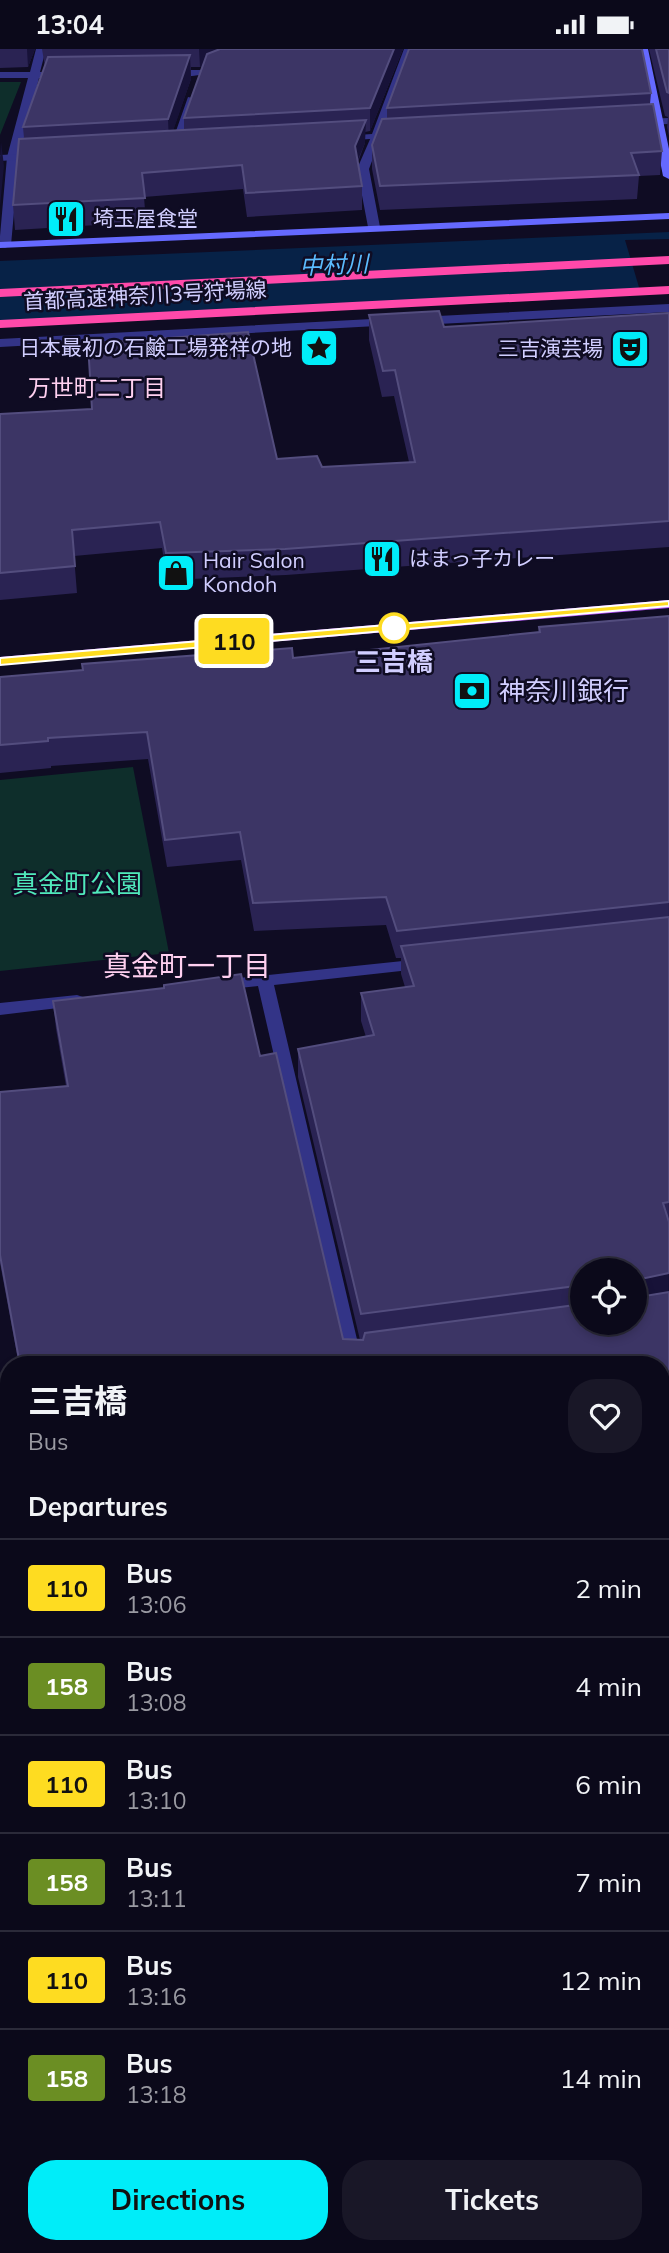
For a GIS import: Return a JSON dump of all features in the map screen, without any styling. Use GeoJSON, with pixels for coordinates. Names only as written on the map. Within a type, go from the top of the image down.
{"type":"FeatureCollection","features":[{"type":"Feature","properties":{"kind":"highway","name":"首都高速神奈川3号狩場線"},"geometry":{"type":"LineString","coordinates":[[0,293],[669,260]]}},
{"type":"Feature","properties":{"kind":"highway","name":"首都高速神奈川3号狩場線"},"geometry":{"type":"LineString","coordinates":[[0,324],[669,290]]}},
{"type":"Feature","properties":{"kind":"main road"},"geometry":{"type":"LineString","coordinates":[[0,661],[669,604]]}},
{"type":"Feature","properties":{"kind":"street"},"geometry":{"type":"LineString","coordinates":[[41,49],[13,157],[3,245],[669,216]]}},
{"type":"Feature","properties":{"kind":"street"},"geometry":{"type":"LineString","coordinates":[[160,73],[201,73],[266,49]]}},
{"type":"Feature","properties":{"kind":"street"},"geometry":{"type":"LineString","coordinates":[[374,227],[363,169],[410,49]]}},
{"type":"Feature","properties":{"kind":"street"},"geometry":{"type":"LineString","coordinates":[[643,49],[664,121],[669,176]]}},
{"type":"Feature","properties":{"kind":"street"},"geometry":{"type":"LineString","coordinates":[[175,148],[201,73]]}},
{"type":"Feature","properties":{"kind":"street"},"geometry":{"type":"LineString","coordinates":[[0,75],[76,74]]}},
{"type":"Feature","properties":{"kind":"street"},"geometry":{"type":"LineString","coordinates":[[633,123],[664,121]]}},
{"type":"Feature","properties":{"kind":"street"},"geometry":{"type":"LineString","coordinates":[[323,140],[417,134]]}},
{"type":"Feature","properties":{"kind":"street"},"geometry":{"type":"LineString","coordinates":[[161,149],[188,147]]}},
{"type":"Feature","properties":{"kind":"street"},"geometry":{"type":"LineString","coordinates":[[0,158],[53,155]]}},
{"type":"Feature","properties":{"kind":"street"},"geometry":{"type":"LineString","coordinates":[[0,343],[669,309]]}},
{"type":"Feature","properties":{"kind":"street"},"geometry":{"type":"LineString","coordinates":[[199,988],[440,962]]}},
{"type":"Feature","properties":{"kind":"street"},"geometry":{"type":"LineString","coordinates":[[265,981],[356,1356]]}},
{"type":"Feature","properties":{"kind":"street"},"geometry":{"type":"LineString","coordinates":[[0,1009],[93,999]]}},
{"type":"Feature","properties":{"kind":"green space"},"geometry":{"type":"Polygon","coordinates":[[[0,82],[21,82],[0,135],[0,82]]]}},
{"type":"Feature","properties":{"kind":"green space","name":"真金町公園"},"geometry":{"type":"Polygon","coordinates":[[[133,767],[169,953],[0,971],[0,780],[133,767]]]}},
{"type":"Feature","properties":{"kind":"water","name":"中村川"},"geometry":{"type":"Polygon","coordinates":[[[669,232],[669,289],[0,325],[0,261],[669,232]]]}},
{"type":"Feature","properties":{"kind":"pier"},"geometry":{"type":"Polygon","coordinates":[[[669,239],[669,293],[641,294],[625,240],[669,239]]]}},
{"type":"Feature","properties":{"kind":"building"},"geometry":{"type":"Polygon","coordinates":[[[220,49],[394,49],[370,108],[184,118],[207,54],[220,49]]]}},
{"type":"Feature","properties":{"kind":"building"},"geometry":{"type":"Polygon","coordinates":[[[409,49],[642,49],[651,93],[387,108],[409,49]]]}},
{"type":"Feature","properties":{"kind":"building"},"geometry":{"type":"Polygon","coordinates":[[[656,49],[669,49],[669,93],[667,92],[656,49]]]}},
{"type":"Feature","properties":{"kind":"building"},"geometry":{"type":"Polygon","coordinates":[[[190,55],[168,119],[23,127],[48,57],[190,55]]]}},
{"type":"Feature","properties":{"kind":"building"},"geometry":{"type":"Polygon","coordinates":[[[653,104],[662,151],[631,153],[639,175],[380,186],[372,145],[382,119],[653,104]]]}},
{"type":"Feature","properties":{"kind":"building"},"geometry":{"type":"Polygon","coordinates":[[[366,120],[355,146],[362,186],[246,193],[242,165],[142,173],[145,198],[13,205],[19,139],[366,120]]]}},
{"type":"Feature","properties":{"kind":"building"},"geometry":{"type":"Polygon","coordinates":[[[439,311],[444,327],[669,313],[669,521],[285,549],[166,553],[160,522],[72,530],[75,566],[0,573],[0,414],[92,409],[88,344],[248,332],[277,459],[317,456],[322,467],[415,462],[395,370],[383,371],[369,315],[439,311]]]}},
{"type":"Feature","properties":{"kind":"building"},"geometry":{"type":"Polygon","coordinates":[[[669,616],[669,902],[397,931],[386,897],[253,903],[240,832],[165,840],[147,732],[48,738],[48,741],[0,745],[0,677],[83,670],[82,664],[292,648],[293,658],[540,632],[539,627],[669,616]]]}},
{"type":"Feature","properties":{"kind":"building"},"geometry":{"type":"Polygon","coordinates":[[[669,917],[669,1202],[663,1203],[669,1222],[669,1273],[647,1278],[647,1258],[570,1258],[570,1287],[361,1314],[298,1049],[374,1035],[361,993],[414,986],[401,946],[669,917]]]}},
{"type":"Feature","properties":{"kind":"building"},"geometry":{"type":"Polygon","coordinates":[[[241,974],[260,1056],[276,1053],[343,1339],[363,1340],[365,1333],[570,1306],[570,1335],[647,1335],[647,1296],[669,1292],[669,1356],[18,1356],[0,1255],[0,1092],[68,1086],[53,1001],[164,988],[164,985],[241,974]]]}},
{"type":"Feature","properties":{"kind":"bus line","name":"110"},"geometry":{"type":"LineString","coordinates":[[0,661],[669,604]]}},
{"type":"Feature","properties":{"kind":"place","name":"埼玉屋食堂"},"geometry":{"type":"Point","coordinates":[66,219]}},
{"type":"Feature","properties":{"kind":"place","name":"日本最初の石鹸工場発祥の地"},"geometry":{"type":"Point","coordinates":[319,348]}},
{"type":"Feature","properties":{"kind":"place","name":"三吉演芸場"},"geometry":{"type":"Point","coordinates":[630,349]}},
{"type":"Feature","properties":{"kind":"place","name":"はまっ子カレー"},"geometry":{"type":"Point","coordinates":[382,559]}},
{"type":"Feature","properties":{"kind":"place","name":"Hair Salon Kondoh"},"geometry":{"type":"Point","coordinates":[176,573]}},
{"type":"Feature","properties":{"kind":"place","name":"三吉橋"},"geometry":{"type":"Point","coordinates":[394,628]}},
{"type":"Feature","properties":{"kind":"place","name":"神奈川銀行"},"geometry":{"type":"Point","coordinates":[472,691]}},
{"type":"Feature","properties":{"kind":"district","name":"万世町二丁目"},"geometry":{"type":"Point","coordinates":[97,388]}},
{"type":"Feature","properties":{"kind":"district","name":"真金町一丁目"},"geometry":{"type":"Point","coordinates":[187,966]}}]}
